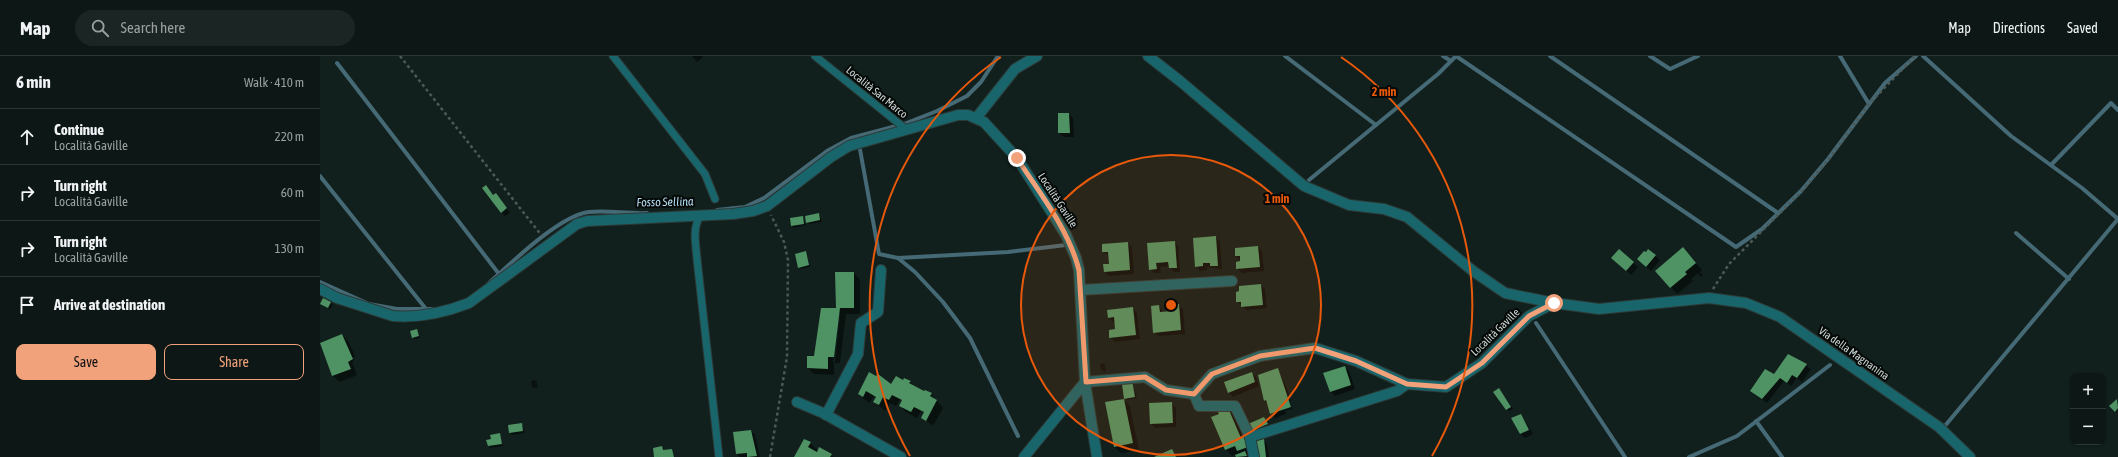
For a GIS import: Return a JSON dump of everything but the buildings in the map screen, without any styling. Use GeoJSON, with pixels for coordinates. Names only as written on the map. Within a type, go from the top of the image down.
{"type":"FeatureCollection","features":[{"type":"Feature","properties":{"kind":"street"},"geometry":{"type":"LineString","coordinates":[[320,289],[337,298],[393,316],[403,317],[445,311],[469,303],[577,224],[587,221],[700,216],[753,211],[767,206],[831,157],[849,146],[958,115],[977,117],[1015,70],[1037,56]]}},
{"type":"Feature","properties":{"kind":"street","name":"Via della Magnanina"},"geometry":{"type":"LineString","coordinates":[[1148,56],[1180,81],[1304,186],[1349,205],[1384,209],[1407,217],[1473,271],[1504,293],[1554,303],[1599,309],[1709,298],[1746,303],[1780,317],[1939,427],[1970,457]]}},
{"type":"Feature","properties":{"kind":"street","name":"Località Gaville"},"geometry":{"type":"LineString","coordinates":[[977,117],[984,122],[1017,158],[1063,230],[1076,258],[1080,290],[1086,382],[1097,457]]}},
{"type":"Feature","properties":{"kind":"street"},"geometry":{"type":"LineString","coordinates":[[826,415],[858,354],[861,322],[878,312],[880,270]]}},
{"type":"Feature","properties":{"kind":"street"},"geometry":{"type":"LineString","coordinates":[[1080,290],[1232,281]]}},
{"type":"Feature","properties":{"kind":"street","name":"Località Gaville"},"geometry":{"type":"LineString","coordinates":[[1194,394],[1212,374],[1260,356],[1315,348],[1356,361],[1407,384],[1446,387],[1482,363],[1529,316],[1554,303]]}},
{"type":"Feature","properties":{"kind":"street"},"geometry":{"type":"LineString","coordinates":[[1024,457],[1086,382],[1145,377],[1166,390],[1194,394],[1199,406],[1235,406],[1250,437],[1254,457]]}},
{"type":"Feature","properties":{"kind":"street"},"geometry":{"type":"LineString","coordinates":[[1250,437],[1397,391],[1407,384]]}},
{"type":"Feature","properties":{"kind":"street"},"geometry":{"type":"LineString","coordinates":[[797,402],[826,415],[901,457]]}},
{"type":"Feature","properties":{"kind":"lane"},"geometry":{"type":"LineString","coordinates":[[613,56],[705,174],[715,199]]}},
{"type":"Feature","properties":{"kind":"lane","name":"Località San Marco"},"geometry":{"type":"LineString","coordinates":[[815,56],[907,130]]}},
{"type":"Feature","properties":{"kind":"lane"},"geometry":{"type":"LineString","coordinates":[[700,216],[696,222],[695,233],[697,259],[719,457]]}},
{"type":"Feature","properties":{"kind":"path"},"geometry":{"type":"LineString","coordinates":[[400,56],[548,244]]}},
{"type":"Feature","properties":{"kind":"path"},"geometry":{"type":"LineString","coordinates":[[1709,298],[1715,284],[1728,264],[1802,191],[1829,159],[1869,104],[1915,56]]}},
{"type":"Feature","properties":{"kind":"path"},"geometry":{"type":"LineString","coordinates":[[767,206],[784,242],[788,260],[787,357],[770,457]]}},
{"type":"Feature","properties":{"kind":"waterway","name":"Fosso Sellina"},"geometry":{"type":"LineString","coordinates":[[717,210],[745,207],[764,198],[827,151],[851,138],[904,124],[937,111],[967,96],[981,82],[998,56]]}},
{"type":"Feature","properties":{"kind":"waterway"},"geometry":{"type":"LineString","coordinates":[[1285,56],[1376,125]]}},
{"type":"Feature","properties":{"kind":"waterway"},"geometry":{"type":"LineString","coordinates":[[1443,56],[1451,61]]}},
{"type":"Feature","properties":{"kind":"waterway"},"geometry":{"type":"LineString","coordinates":[[1456,56],[1736,247],[1762,229],[1801,191],[1828,159],[1885,83],[1916,56]]}},
{"type":"Feature","properties":{"kind":"waterway"},"geometry":{"type":"LineString","coordinates":[[1309,180],[1438,74],[1456,56]]}},
{"type":"Feature","properties":{"kind":"waterway"},"geometry":{"type":"LineString","coordinates":[[1550,56],[1778,213]]}},
{"type":"Feature","properties":{"kind":"waterway"},"geometry":{"type":"LineString","coordinates":[[1650,56],[1670,69],[1698,56]]}},
{"type":"Feature","properties":{"kind":"waterway"},"geometry":{"type":"LineString","coordinates":[[1840,56],[1869,104]]}},
{"type":"Feature","properties":{"kind":"waterway"},"geometry":{"type":"LineString","coordinates":[[1923,56],[2011,136],[2082,188],[2118,219]]}},
{"type":"Feature","properties":{"kind":"waterway"},"geometry":{"type":"LineString","coordinates":[[337,63],[499,274]]}},
{"type":"Feature","properties":{"kind":"waterway"},"geometry":{"type":"LineString","coordinates":[[2051,165],[2111,103],[2118,110]]}},
{"type":"Feature","properties":{"kind":"waterway"},"geometry":{"type":"LineString","coordinates":[[859,144],[879,254],[898,258],[1008,252],[1066,245]]}},
{"type":"Feature","properties":{"kind":"waterway"},"geometry":{"type":"LineString","coordinates":[[320,176],[426,309]]}},
{"type":"Feature","properties":{"kind":"waterway","name":"Fosso Sellina"},"geometry":{"type":"LineString","coordinates":[[488,284],[522,253],[550,231],[577,215],[589,212],[647,213]]}},
{"type":"Feature","properties":{"kind":"waterway"},"geometry":{"type":"LineString","coordinates":[[1944,427],[2118,219]]}},
{"type":"Feature","properties":{"kind":"waterway"},"geometry":{"type":"LineString","coordinates":[[2016,233],[2069,279]]}},
{"type":"Feature","properties":{"kind":"waterway"},"geometry":{"type":"LineString","coordinates":[[898,258],[915,272],[943,302],[970,338],[1018,436]]}},
{"type":"Feature","properties":{"kind":"waterway","name":"Fosso Sellina"},"geometry":{"type":"LineString","coordinates":[[320,282],[369,304],[397,309],[432,309]]}},
{"type":"Feature","properties":{"kind":"waterway"},"geometry":{"type":"LineString","coordinates":[[1536,323],[1625,457]]}},
{"type":"Feature","properties":{"kind":"waterway"},"geometry":{"type":"LineString","coordinates":[[1689,457],[1737,436],[1830,365]]}},
{"type":"Feature","properties":{"kind":"waterway"},"geometry":{"type":"LineString","coordinates":[[1756,421],[1782,457]]}},
{"type":"Feature","properties":{"kind":"route"},"geometry":{"type":"LineString","coordinates":[[1017,158],[1066,235],[1076,258],[1079,270],[1086,382],[1145,377],[1166,390],[1194,394],[1212,374],[1260,356],[1315,348],[1356,361],[1407,384],[1446,387],[1482,363],[1529,316],[1554,303]]}}]}
